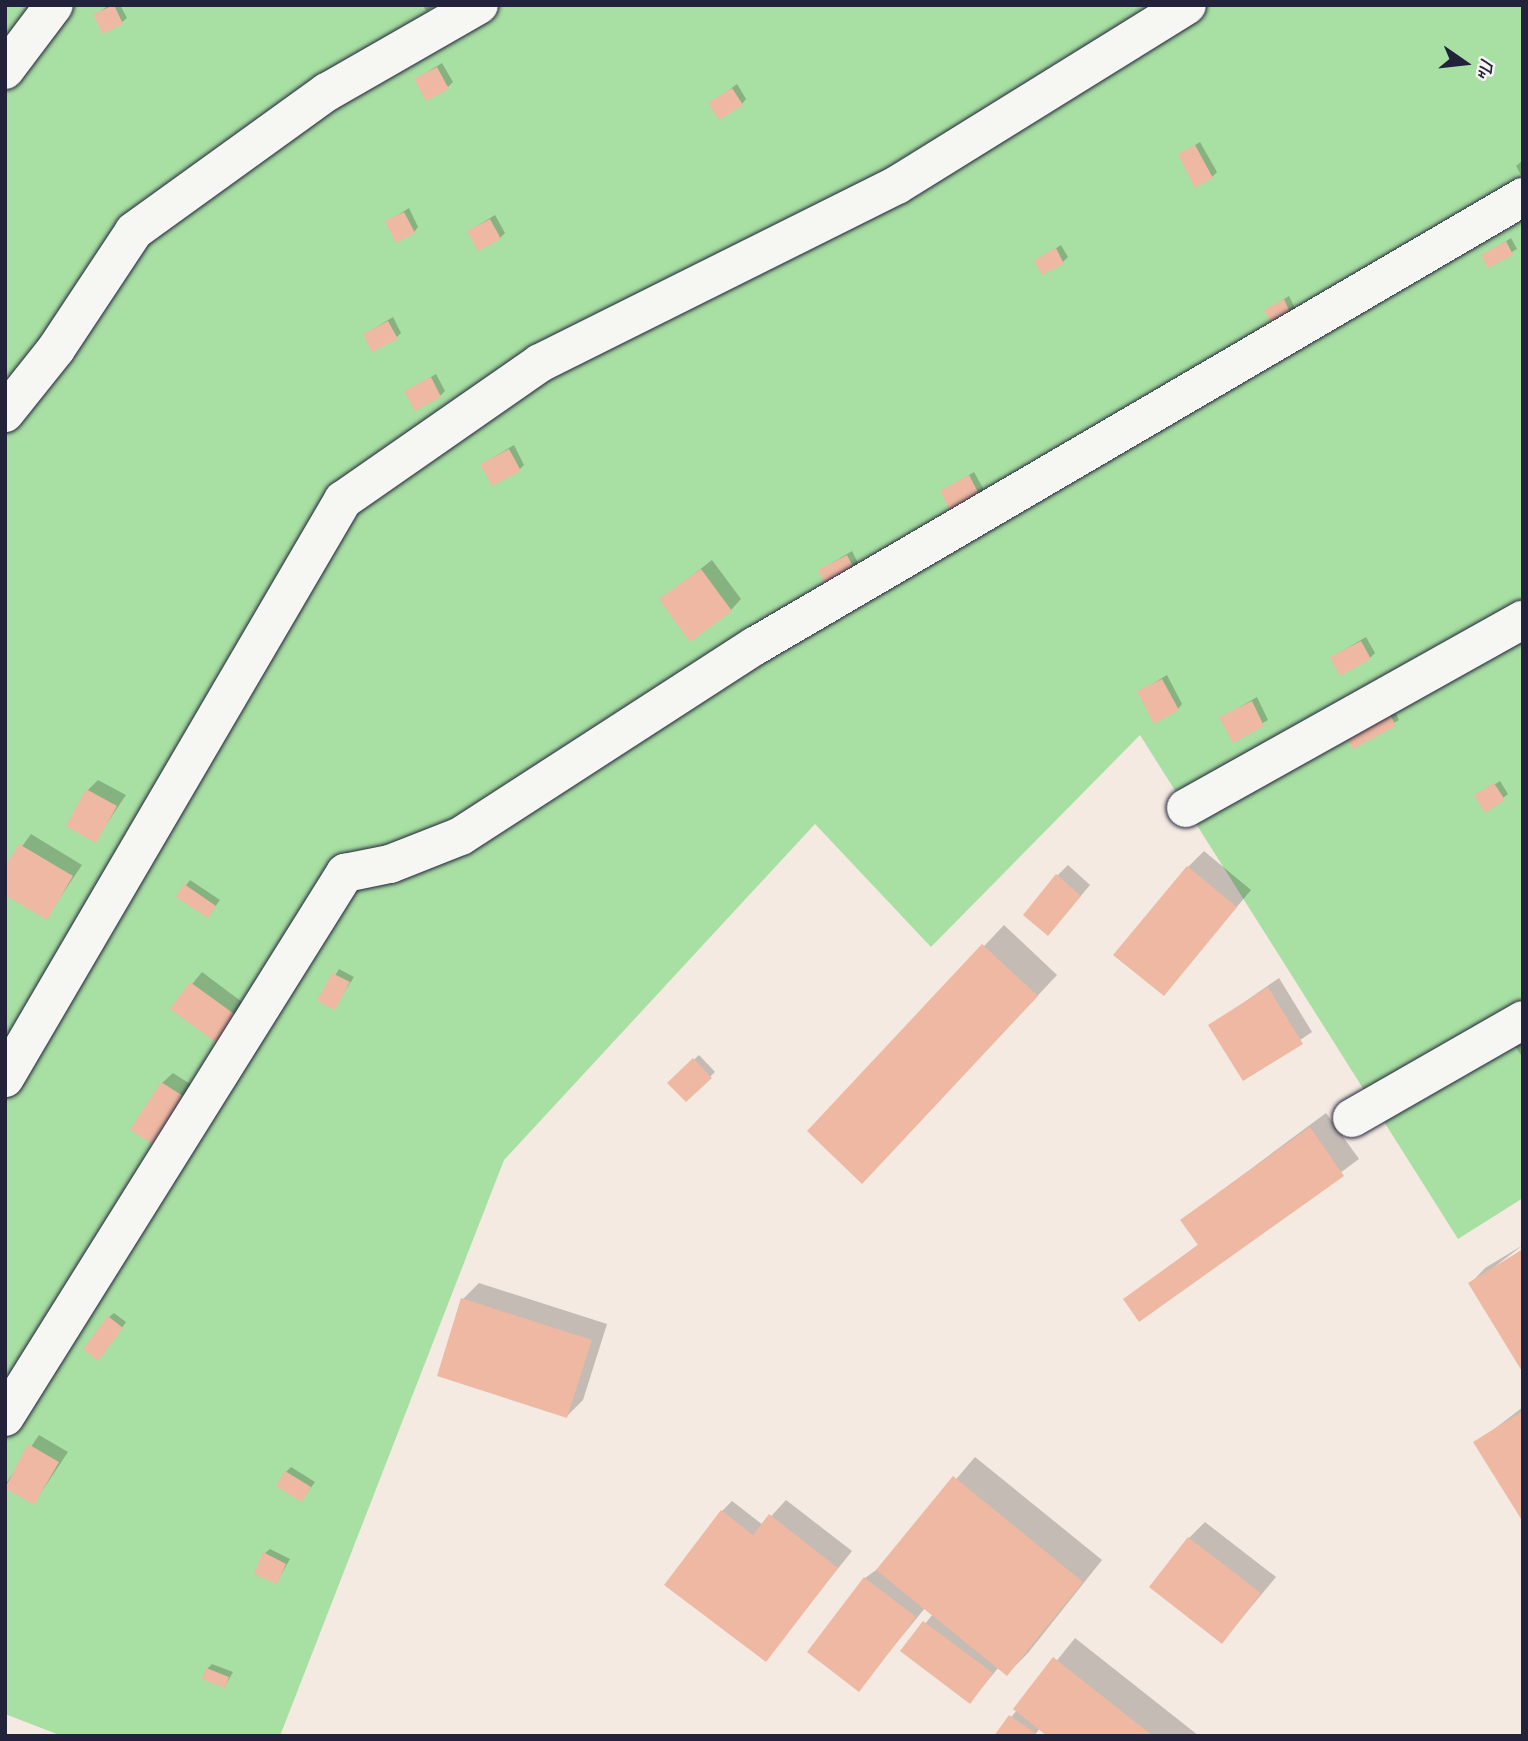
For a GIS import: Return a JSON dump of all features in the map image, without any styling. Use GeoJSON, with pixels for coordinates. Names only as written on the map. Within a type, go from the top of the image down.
{"type":"FeatureCollection","features":[{"type":"Feature","properties":{"kind":"lane"},"geometry":{"type":"LineString","coordinates":[[5,70],[54,5]]}},
{"type":"Feature","properties":{"kind":"lane"},"geometry":{"type":"LineString","coordinates":[[5,413],[56,349],[134,231],[327,92],[479,5]]}},
{"type":"Feature","properties":{"kind":"lane"},"geometry":{"type":"LineString","coordinates":[[5,1078],[343,500],[540,363],[897,185],[1187,5]]}},
{"type":"Feature","properties":{"kind":"lane"},"geometry":{"type":"LineString","coordinates":[[5,1417],[345,873],[390,864],[461,836],[755,646],[1523,197]]}},
{"type":"Feature","properties":{"kind":"lane"},"geometry":{"type":"LineString","coordinates":[[1186,808],[1523,620]]}},
{"type":"Feature","properties":{"kind":"lane"},"geometry":{"type":"LineString","coordinates":[[1352,1118],[1523,1020]]}},
{"type":"Feature","properties":{"kind":"green space"},"geometry":{"type":"Polygon","coordinates":[[[5,5],[1523,5],[1523,1198],[1458,1239],[1140,735],[931,947],[815,824],[504,1160],[280,1736],[62,1736],[5,1714],[5,5]]]}},
{"type":"Feature","properties":{"kind":"building"},"geometry":{"type":"Polygon","coordinates":[[[114,5],[123,24],[103,34],[93,14],[114,5]]]}},
{"type":"Feature","properties":{"kind":"building"},"geometry":{"type":"Polygon","coordinates":[[[437,67],[449,89],[426,101],[414,79],[437,67]]]}},
{"type":"Feature","properties":{"kind":"building"},"geometry":{"type":"Polygon","coordinates":[[[732,88],[743,105],[719,120],[708,103],[732,88]]]}},
{"type":"Feature","properties":{"kind":"building"},"geometry":{"type":"Polygon","coordinates":[[[1195,145],[1213,178],[1195,188],[1178,154],[1195,145]]]}},
{"type":"Feature","properties":{"kind":"building"},"geometry":{"type":"Polygon","coordinates":[[[404,212],[415,233],[396,243],[385,221],[404,212]]]}},
{"type":"Feature","properties":{"kind":"building"},"geometry":{"type":"Polygon","coordinates":[[[490,219],[501,239],[478,251],[467,231],[490,219]]]}},
{"type":"Feature","properties":{"kind":"building"},"geometry":{"type":"Polygon","coordinates":[[[1506,241],[1513,255],[1488,268],[1481,255],[1506,241]]]}},
{"type":"Feature","properties":{"kind":"building"},"geometry":{"type":"Polygon","coordinates":[[[1056,248],[1064,264],[1042,275],[1034,260],[1056,248]]]}},
{"type":"Feature","properties":{"kind":"building"},"geometry":{"type":"Polygon","coordinates":[[[1284,299],[1292,317],[1273,326],[1264,310],[1284,299]]]}},
{"type":"Feature","properties":{"kind":"building"},"geometry":{"type":"Polygon","coordinates":[[[388,321],[398,339],[372,352],[363,334],[388,321]]]}},
{"type":"Feature","properties":{"kind":"building"},"geometry":{"type":"Polygon","coordinates":[[[431,377],[441,397],[415,411],[404,391],[431,377]]]}},
{"type":"Feature","properties":{"kind":"building"},"geometry":{"type":"Polygon","coordinates":[[[509,449],[521,471],[492,486],[480,464],[509,449]]]}},
{"type":"Feature","properties":{"kind":"building"},"geometry":{"type":"Polygon","coordinates":[[[969,475],[980,496],[951,512],[940,491],[969,475]]]}},
{"type":"Feature","properties":{"kind":"building"},"geometry":{"type":"Polygon","coordinates":[[[847,555],[854,569],[826,585],[818,570],[847,555]]]}},
{"type":"Feature","properties":{"kind":"building"},"geometry":{"type":"Polygon","coordinates":[[[701,569],[732,611],[690,642],[659,599],[701,569]]]}},
{"type":"Feature","properties":{"kind":"building"},"geometry":{"type":"Polygon","coordinates":[[[1361,641],[1371,659],[1340,676],[1330,657],[1361,641]]]}},
{"type":"Feature","properties":{"kind":"building"},"geometry":{"type":"Polygon","coordinates":[[[1162,679],[1179,710],[1154,724],[1137,691],[1162,679]]]}},
{"type":"Feature","properties":{"kind":"building"},"geometry":{"type":"Polygon","coordinates":[[[1252,701],[1264,726],[1233,743],[1219,717],[1252,701]]]}},
{"type":"Feature","properties":{"kind":"building"},"geometry":{"type":"Polygon","coordinates":[[[1385,705],[1396,726],[1353,749],[1341,727],[1385,705]]]}},
{"type":"Feature","properties":{"kind":"building"},"geometry":{"type":"Polygon","coordinates":[[[1494,783],[1505,800],[1485,813],[1474,795],[1494,783]]]}},
{"type":"Feature","properties":{"kind":"building"},"geometry":{"type":"Polygon","coordinates":[[[86,789],[117,806],[96,843],[66,826],[86,789]]]}},
{"type":"Feature","properties":{"kind":"building"},"geometry":{"type":"Polygon","coordinates":[[[19,844],[73,876],[47,920],[5,895],[5,867],[19,844]]]}},
{"type":"Feature","properties":{"kind":"building"},"geometry":{"type":"Polygon","coordinates":[[[1187,866],[1237,907],[1164,996],[1113,955],[1187,866]]]}},
{"type":"Feature","properties":{"kind":"building"},"geometry":{"type":"Polygon","coordinates":[[[1056,874],[1081,896],[1048,936],[1023,915],[1056,874]]]}},
{"type":"Feature","properties":{"kind":"building"},"geometry":{"type":"Polygon","coordinates":[[[184,884],[216,906],[208,918],[176,897],[184,884]]]}},
{"type":"Feature","properties":{"kind":"building"},"geometry":{"type":"Polygon","coordinates":[[[982,944],[1038,996],[862,1184],[807,1131],[982,944]]]}},
{"type":"Feature","properties":{"kind":"building"},"geometry":{"type":"Polygon","coordinates":[[[332,973],[350,982],[335,1010],[317,1001],[332,973]]]}},
{"type":"Feature","properties":{"kind":"building"},"geometry":{"type":"Polygon","coordinates":[[[190,982],[237,1016],[217,1043],[170,1009],[190,982]]]}},
{"type":"Feature","properties":{"kind":"building"},"geometry":{"type":"Polygon","coordinates":[[[1268,987],[1303,1044],[1243,1081],[1208,1025],[1268,987]]]}},
{"type":"Feature","properties":{"kind":"building"},"geometry":{"type":"Polygon","coordinates":[[[693,1058],[712,1078],[686,1102],[667,1083],[693,1058]]]}},
{"type":"Feature","properties":{"kind":"building"},"geometry":{"type":"Polygon","coordinates":[[[161,1082],[186,1098],[156,1146],[130,1130],[161,1082]]]}},
{"type":"Feature","properties":{"kind":"building"},"geometry":{"type":"Polygon","coordinates":[[[1310,1127],[1344,1176],[1139,1322],[1123,1299],[1198,1245],[1180,1220],[1310,1127]]]}},
{"type":"Feature","properties":{"kind":"building"},"geometry":{"type":"Polygon","coordinates":[[[1523,1249],[1523,1373],[1468,1283],[1523,1249]]]}},
{"type":"Feature","properties":{"kind":"building"},"geometry":{"type":"Polygon","coordinates":[[[461,1298],[592,1340],[567,1418],[437,1376],[461,1298]]]}},
{"type":"Feature","properties":{"kind":"building"},"geometry":{"type":"Polygon","coordinates":[[[108,1316],[123,1328],[98,1361],[83,1349],[108,1316]]]}},
{"type":"Feature","properties":{"kind":"building"},"geometry":{"type":"Polygon","coordinates":[[[1523,1411],[1523,1522],[1473,1442],[1523,1411]]]}},
{"type":"Feature","properties":{"kind":"building"},"geometry":{"type":"Polygon","coordinates":[[[28,1444],[59,1462],[34,1505],[5,1488],[28,1444]]]}},
{"type":"Feature","properties":{"kind":"building"},"geometry":{"type":"Polygon","coordinates":[[[285,1471],[311,1487],[302,1502],[276,1486],[285,1471]]]}},
{"type":"Feature","properties":{"kind":"building"},"geometry":{"type":"Polygon","coordinates":[[[953,1476],[1083,1582],[1007,1676],[876,1570],[953,1476]]]}},
{"type":"Feature","properties":{"kind":"building"},"geometry":{"type":"Polygon","coordinates":[[[721,1510],[753,1535],[769,1514],[838,1568],[766,1662],[664,1585],[721,1510]]]}},
{"type":"Feature","properties":{"kind":"building"},"geometry":{"type":"Polygon","coordinates":[[[1188,1537],[1261,1593],[1222,1644],[1149,1587],[1188,1537]]]}},
{"type":"Feature","properties":{"kind":"building"},"geometry":{"type":"Polygon","coordinates":[[[263,1552],[286,1564],[277,1584],[254,1574],[263,1552]]]}},
{"type":"Feature","properties":{"kind":"building"},"geometry":{"type":"Polygon","coordinates":[[[864,1577],[916,1617],[859,1692],[807,1652],[864,1577]]]}},
{"type":"Feature","properties":{"kind":"building"},"geometry":{"type":"Polygon","coordinates":[[[923,1621],[993,1673],[970,1704],[900,1651],[923,1621]]]}},
{"type":"Feature","properties":{"kind":"building"},"geometry":{"type":"Polygon","coordinates":[[[1053,1657],[1153,1736],[1047,1736],[1013,1709],[1053,1657]]]}},
{"type":"Feature","properties":{"kind":"building"},"geometry":{"type":"Polygon","coordinates":[[[206,1668],[229,1677],[225,1688],[202,1679],[206,1668]]]}},
{"type":"Feature","properties":{"kind":"building"},"geometry":{"type":"Polygon","coordinates":[[[1009,1715],[1035,1733],[1033,1736],[994,1736],[1009,1715]]]}}]}
